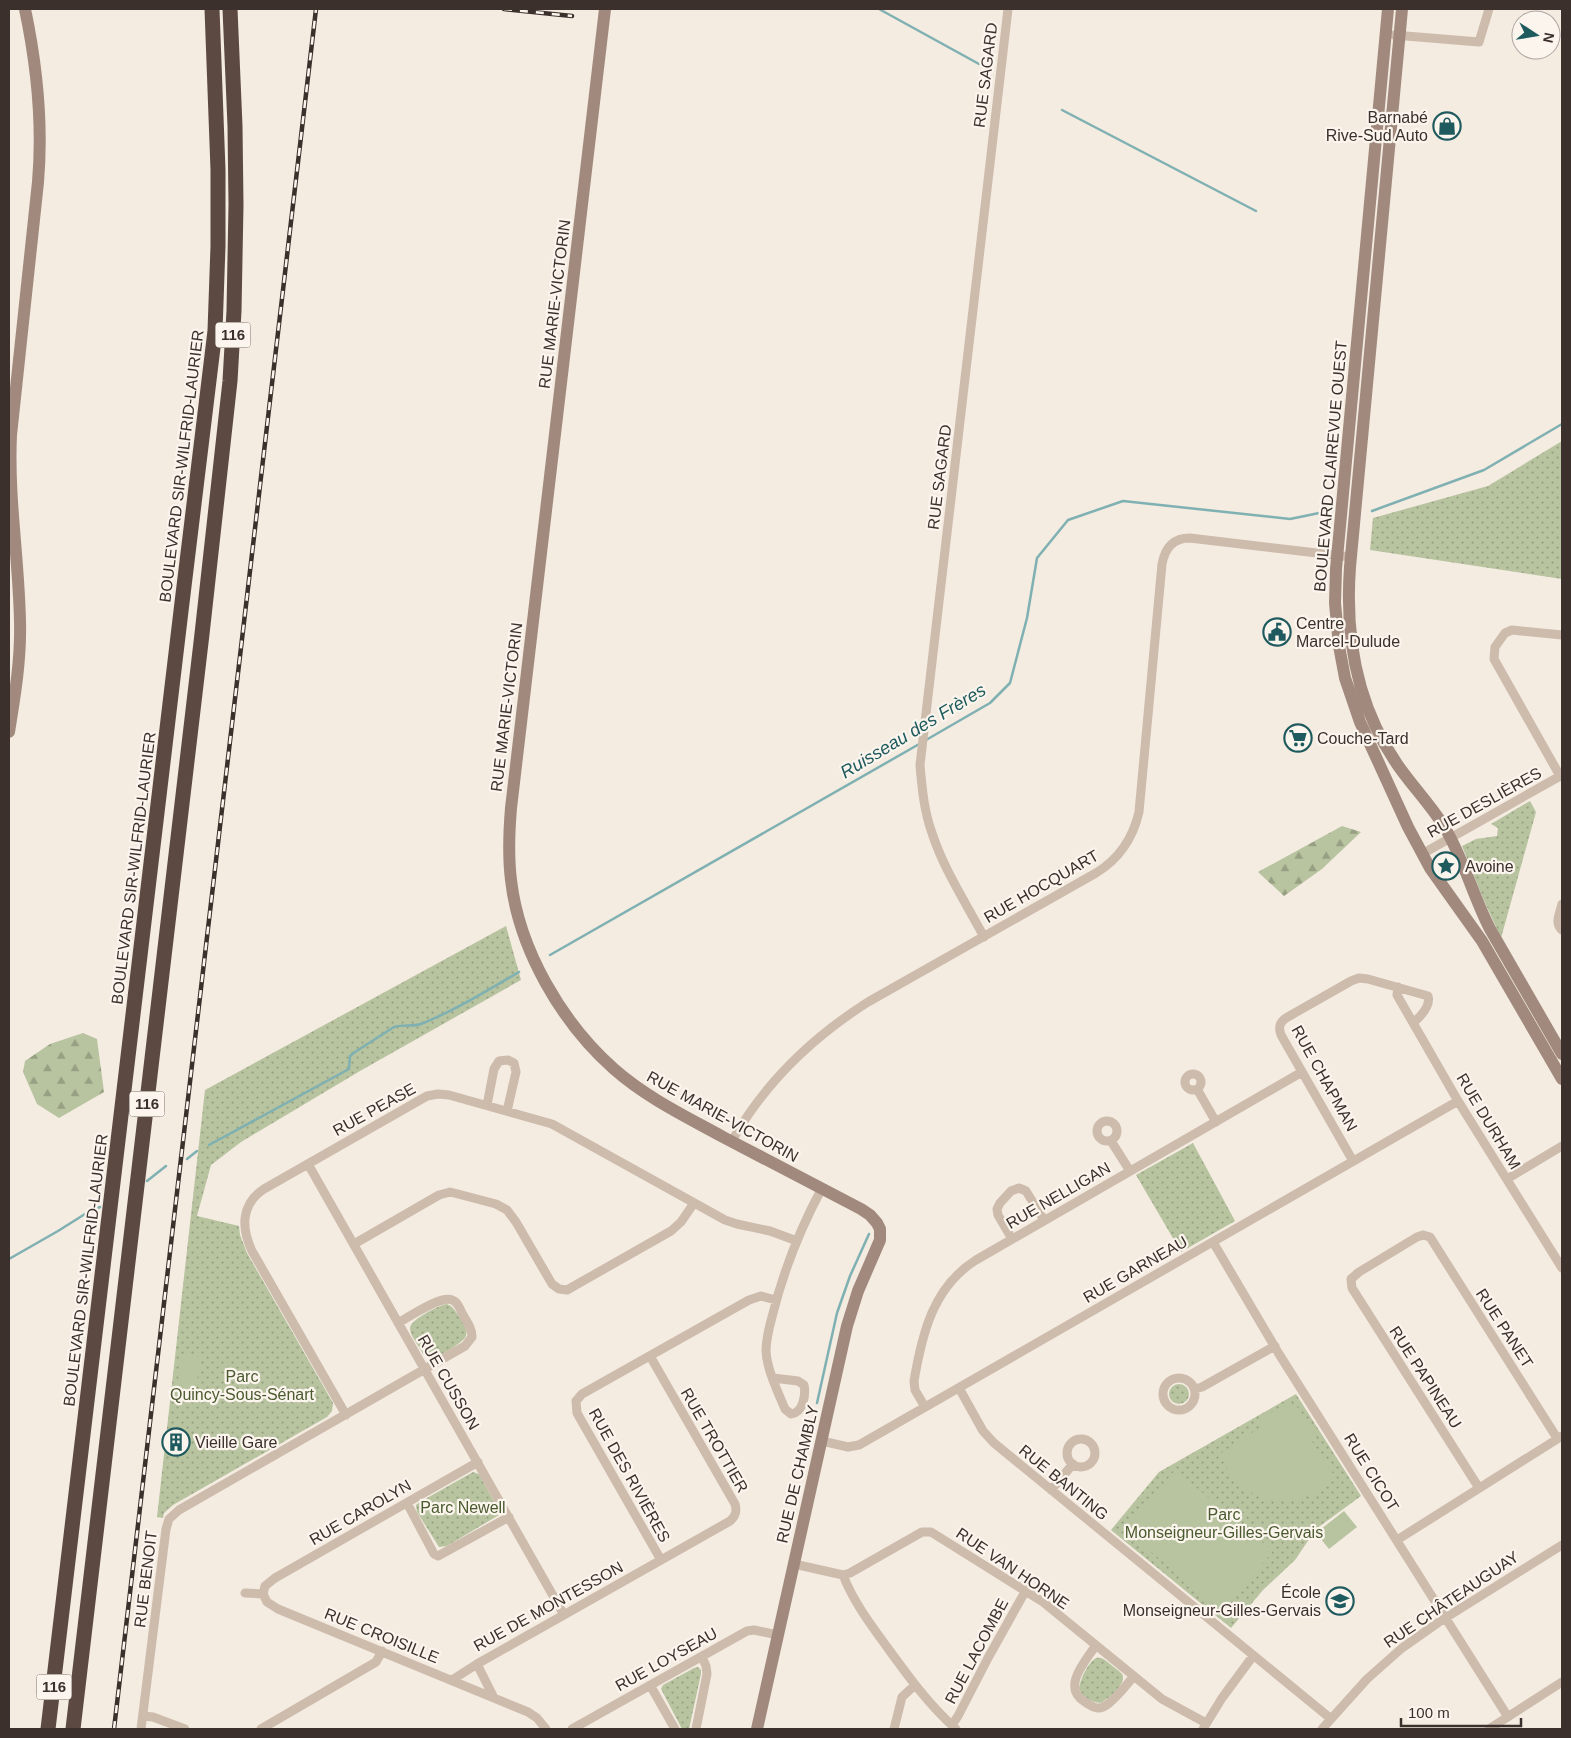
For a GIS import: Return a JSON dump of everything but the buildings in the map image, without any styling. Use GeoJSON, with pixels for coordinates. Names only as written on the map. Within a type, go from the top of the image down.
{"type":"FeatureCollection","features":[{"type":"Feature","properties":{"kind":"highway","name":"BOULEVARD SIR-WILFRID-LAURIER"},"geometry":{"type":"LineString","coordinates":[[48,1729],[180,610],[213,350],[216,314],[218,213],[212,9]]}},
{"type":"Feature","properties":{"kind":"highway","name":"116"},"geometry":{"type":"LineString","coordinates":[[73,1729],[227,409],[234,327],[235,278],[235,126],[230,9]]}},
{"type":"Feature","properties":{"kind":"highway"},"geometry":{"type":"LineString","coordinates":[[235,126],[238,9]]}},
{"type":"Feature","properties":{"kind":"street"},"geometry":{"type":"LineString","coordinates":[[9,732],[18,676],[20,631],[10,471],[10,435],[36,202],[40,148],[36,78],[25,9]]}},
{"type":"Feature","properties":{"kind":"street","name":"RUE MARIE-VICTORIN"},"geometry":{"type":"LineString","coordinates":[[605,9],[511,808],[509,847],[511,882],[522,925],[538,967],[559,1006],[586,1040],[614,1070],[647,1094],[682,1115],[870,1215],[880,1229]]}},
{"type":"Feature","properties":{"kind":"street","name":"RUE SAGARD"},"geometry":{"type":"LineString","coordinates":[[984,937],[942,859],[931,831],[923,797],[920,765],[1008,9]]}},
{"type":"Feature","properties":{"kind":"street","name":"BOULEVARD CLAIREVUE OUEST"},"geometry":{"type":"LineString","coordinates":[[1388,9],[1337,555],[1336,625],[1342,666],[1352,700],[1372,748],[1422,854],[1445,892],[1479,936],[1559,1058]]}},
{"type":"Feature","properties":{"kind":"street","name":"BOULEVARD CLAIREVUE OUEST"},"geometry":{"type":"LineString","coordinates":[[1402,9],[1348,589],[1350,634],[1357,672],[1377,729],[1391,755],[1431,808],[1450,838],[1464,867],[1479,907],[1559,1058],[1562,1079]]}},
{"type":"Feature","properties":{"kind":"street"},"geometry":{"type":"LineString","coordinates":[[1386,34],[1479,42],[1489,9]]}},
{"type":"Feature","properties":{"kind":"street"},"geometry":{"type":"LineString","coordinates":[[1373,167],[1387,168]]}},
{"type":"Feature","properties":{"kind":"street"},"geometry":{"type":"LineString","coordinates":[[1350,413],[1364,414]]}},
{"type":"Feature","properties":{"kind":"street","name":"RUE HOCQUART"},"geometry":{"type":"LineString","coordinates":[[732,1141],[739,1129],[782,1074],[807,1047],[825,1032],[868,1002],[1102,870],[1117,858],[1131,836],[1138,818],[1162,564],[1165,552],[1169,546],[1180,539],[1190,538],[1351,557]]}},
{"type":"Feature","properties":{"kind":"street","name":"RUE DESLIÈRES"},"geometry":{"type":"LineString","coordinates":[[1422,854],[1561,775],[1502,674],[1494,654],[1495,647],[1504,635],[1512,630],[1562,635]]}},
{"type":"Feature","properties":{"kind":"street"},"geometry":{"type":"LineString","coordinates":[[1352,700],[1365,699]]}},
{"type":"Feature","properties":{"kind":"street"},"geometry":{"type":"LineString","coordinates":[[1562,904],[1558,923],[1562,930]]}},
{"type":"Feature","properties":{"kind":"street","name":"RUE CHAPMAN"},"geometry":{"type":"LineString","coordinates":[[1353,1161],[1280,1033],[1280,1026],[1283,1020],[1357,979],[1366,978],[1424,994],[1429,998],[1429,1003],[1419,1018],[1413,1023]]}},
{"type":"Feature","properties":{"kind":"street","name":"RUE DURHAM"},"geometry":{"type":"LineString","coordinates":[[1398,987],[1397,995],[1458,1101],[1562,1268]]}},
{"type":"Feature","properties":{"kind":"street"},"geometry":{"type":"LineString","coordinates":[[487,1105],[494,1069],[499,1062],[508,1060],[515,1065],[516,1072],[507,1111]]}},
{"type":"Feature","properties":{"kind":"street","name":"RUE NELLIGAN"},"geometry":{"type":"LineString","coordinates":[[925,1407],[916,1393],[914,1381],[926,1326],[936,1302],[951,1280],[960,1271],[1044,1220],[1302,1072]]}},
{"type":"Feature","properties":{"kind":"street"},"geometry":{"type":"LineString","coordinates":[[1197,1089],[1216,1122]]}},
{"type":"Feature","properties":{"kind":"street","name":"RUE PEASE"},"geometry":{"type":"LineString","coordinates":[[346,1415],[252,1251],[244,1229],[244,1217],[247,1208],[257,1194],[431,1095],[445,1094],[552,1124],[733,1223],[761,1228],[797,1241]]}},
{"type":"Feature","properties":{"kind":"street","name":"RUE GARNEAU"},"geometry":{"type":"LineString","coordinates":[[822,1441],[845,1446],[856,1446],[1458,1101]]}},
{"type":"Feature","properties":{"kind":"street"},"geometry":{"type":"LineString","coordinates":[[1111,1140],[1130,1171]]}},
{"type":"Feature","properties":{"kind":"street"},"geometry":{"type":"LineString","coordinates":[[1506,1179],[1562,1146]]}},
{"type":"Feature","properties":{"kind":"street","name":"RUE CUSSON"},"geometry":{"type":"LineString","coordinates":[[308,1164],[564,1614]]}},
{"type":"Feature","properties":{"kind":"street"},"geometry":{"type":"LineString","coordinates":[[773,1378],[798,1381],[804,1385],[801,1409],[798,1412],[793,1414],[786,1411],[773,1378],[766,1346],[776,1300],[797,1241],[822,1188]]}},
{"type":"Feature","properties":{"kind":"street"},"geometry":{"type":"LineString","coordinates":[[1012,1239],[998,1215],[997,1209],[1000,1203],[1013,1190],[1019,1188],[1026,1191],[1044,1220]]}},
{"type":"Feature","properties":{"kind":"street"},"geometry":{"type":"LineString","coordinates":[[354,1244],[439,1194],[450,1192],[496,1204],[507,1210],[552,1284],[556,1288],[564,1290],[572,1288],[670,1231],[681,1222],[694,1203]]}},
{"type":"Feature","properties":{"kind":"street","name":"RUE DE CHAMBLY"},"geometry":{"type":"LineString","coordinates":[[757,1729],[847,1326],[858,1291],[879,1243],[880,1229]]}},
{"type":"Feature","properties":{"kind":"street","name":"RUE PAPINEAU"},"geometry":{"type":"LineString","coordinates":[[1426,1235],[1416,1237],[1354,1276],[1351,1286],[1479,1488]]}},
{"type":"Feature","properties":{"kind":"street","name":"RUE PANET"},"geometry":{"type":"LineString","coordinates":[[1426,1235],[1433,1241],[1560,1437]]}},
{"type":"Feature","properties":{"kind":"street","name":"RUE CICOT"},"geometry":{"type":"LineString","coordinates":[[1212,1242],[1274,1346],[1508,1717]]}},
{"type":"Feature","properties":{"kind":"street"},"geometry":{"type":"LineString","coordinates":[[650,1356],[752,1298],[762,1296],[776,1300]]}},
{"type":"Feature","properties":{"kind":"street","name":"RUE BENOIT"},"geometry":{"type":"LineString","coordinates":[[141,1729],[166,1529],[169,1519],[179,1510],[465,1346],[470,1341],[471,1330],[458,1306],[451,1300],[442,1300],[398,1323]]}},
{"type":"Feature","properties":{"kind":"street"},"geometry":{"type":"LineString","coordinates":[[1195,1389],[1202,1387],[1274,1346]]}},
{"type":"Feature","properties":{"kind":"street","name":"RUE TROTTIER"},"geometry":{"type":"LineString","coordinates":[[650,1356],[735,1504],[736,1511],[735,1516],[730,1521],[660,1560]]}},
{"type":"Feature","properties":{"kind":"street","name":"RUE DES RIVIÈRES"},"geometry":{"type":"LineString","coordinates":[[650,1356],[580,1396],[577,1399],[576,1406],[577,1413],[660,1560]]}},
{"type":"Feature","properties":{"kind":"street","name":"RUE BANTING"},"geometry":{"type":"LineString","coordinates":[[958,1388],[990,1440],[1330,1718]]}},
{"type":"Feature","properties":{"kind":"street"},"geometry":{"type":"LineString","coordinates":[[1397,1540],[1560,1437]]}},
{"type":"Feature","properties":{"kind":"street","name":"RUE CAROLYN"},"geometry":{"type":"LineString","coordinates":[[263,1594],[265,1586],[275,1578],[478,1462]]}},
{"type":"Feature","properties":{"kind":"street"},"geometry":{"type":"LineString","coordinates":[[1051,1490],[1073,1464]]}},
{"type":"Feature","properties":{"kind":"street"},"geometry":{"type":"LineString","coordinates":[[406,1503],[434,1554],[438,1556],[509,1517]]}},
{"type":"Feature","properties":{"kind":"street","name":"RUE VAN HORNE"},"geometry":{"type":"LineString","coordinates":[[842,1575],[850,1573],[922,1532],[929,1531],[1026,1590],[1166,1702],[1205,1726]]}},
{"type":"Feature","properties":{"kind":"street","name":"RUE CHÂTEAUGUAY"},"geometry":{"type":"LineString","coordinates":[[1322,1729],[1357,1688],[1402,1648],[1562,1545]]}},
{"type":"Feature","properties":{"kind":"street","name":"RUE DE MONTESSON"},"geometry":{"type":"LineString","coordinates":[[452,1680],[476,1664],[660,1560]]}},
{"type":"Feature","properties":{"kind":"street"},"geometry":{"type":"LineString","coordinates":[[794,1564],[842,1575],[864,1614],[915,1685],[954,1727]]}},
{"type":"Feature","properties":{"kind":"street","name":"RUE LACOMBE"},"geometry":{"type":"LineString","coordinates":[[954,1727],[988,1658],[1026,1590]]}},
{"type":"Feature","properties":{"kind":"street"},"geometry":{"type":"LineString","coordinates":[[246,1593],[263,1594]]}},
{"type":"Feature","properties":{"kind":"street","name":"RUE CROISILLE"},"geometry":{"type":"LineString","coordinates":[[263,1594],[267,1602],[278,1608],[531,1713],[540,1720],[546,1729]]}},
{"type":"Feature","properties":{"kind":"street","name":"RUE LOYSEAU"},"geometry":{"type":"LineString","coordinates":[[572,1729],[750,1630],[778,1635]]}},
{"type":"Feature","properties":{"kind":"street"},"geometry":{"type":"LineString","coordinates":[[1096,1646],[1074,1682],[1075,1693],[1080,1699],[1093,1707],[1100,1708],[1105,1706],[1134,1676]]}},
{"type":"Feature","properties":{"kind":"street"},"geometry":{"type":"LineString","coordinates":[[261,1729],[269,1727],[376,1662],[382,1651]]}},
{"type":"Feature","properties":{"kind":"street"},"geometry":{"type":"LineString","coordinates":[[696,1729],[707,1674],[702,1656]]}},
{"type":"Feature","properties":{"kind":"street"},"geometry":{"type":"LineString","coordinates":[[1205,1726],[1253,1656]]}},
{"type":"Feature","properties":{"kind":"street"},"geometry":{"type":"LineString","coordinates":[[476,1664],[494,1698]]}},
{"type":"Feature","properties":{"kind":"street"},"geometry":{"type":"LineString","coordinates":[[1489,1729],[1562,1682]]}},
{"type":"Feature","properties":{"kind":"street"},"geometry":{"type":"LineString","coordinates":[[650,1685],[675,1729]]}},
{"type":"Feature","properties":{"kind":"street"},"geometry":{"type":"LineString","coordinates":[[894,1729],[902,1698],[915,1685]]}},
{"type":"Feature","properties":{"kind":"street"},"geometry":{"type":"LineString","coordinates":[[143,1716],[153,1717],[185,1729]]}},
{"type":"Feature","properties":{"kind":"green space"},"geometry":{"type":"Polygon","coordinates":[[[1562,441],[1562,579],[1370,550],[1373,518],[1488,486],[1562,441]]]}},
{"type":"Feature","properties":{"kind":"green space"},"geometry":{"type":"Polygon","coordinates":[[[1530,801],[1536,812],[1501,938],[1462,846],[1476,839],[1497,836],[1498,828],[1491,824],[1530,801]]]}},
{"type":"Feature","properties":{"kind":"green space"},"geometry":{"type":"Polygon","coordinates":[[[1342,826],[1361,832],[1322,869],[1284,896],[1258,872],[1342,826]]]}},
{"type":"Feature","properties":{"kind":"green space","name":"Parc Quincy-Sous-Sénart"},"geometry":{"type":"Polygon","coordinates":[[[506,926],[521,980],[360,1071],[241,1142],[211,1165],[197,1216],[239,1226],[240,1235],[247,1253],[333,1403],[332,1411],[327,1417],[173,1505],[164,1513],[163,1518],[157,1517],[205,1090],[506,926]]]}},
{"type":"Feature","properties":{"kind":"green space"},"geometry":{"type":"Polygon","coordinates":[[[83,1033],[97,1039],[104,1092],[59,1118],[37,1104],[23,1072],[25,1061],[50,1044],[83,1033]]]}},
{"type":"Feature","properties":{"kind":"green space"},"geometry":{"type":"Polygon","coordinates":[[[1193,1143],[1235,1221],[1181,1252],[1136,1175],[1193,1143]]]}},
{"type":"Feature","properties":{"kind":"green space"},"geometry":{"type":"Polygon","coordinates":[[[447,1304],[455,1310],[464,1324],[466,1336],[461,1342],[445,1353],[431,1358],[427,1357],[423,1354],[411,1333],[411,1325],[432,1310],[447,1304]]]}},
{"type":"Feature","properties":{"kind":"green space"},"geometry":{"type":"Polygon","coordinates":[[[181,1355],[200,1357],[196,1393],[177,1391],[181,1355]]]}},
{"type":"Feature","properties":{"kind":"green space"},"geometry":{"type":"Polygon","coordinates":[[[1179,1384],[1186,1387],[1189,1394],[1186,1401],[1179,1404],[1172,1401],[1169,1394],[1172,1387],[1179,1384]]]}},
{"type":"Feature","properties":{"kind":"green space","name":"Parc Monseigneur-Gilles-Gervais"},"geometry":{"type":"Polygon","coordinates":[[[1296,1394],[1361,1496],[1316,1529],[1295,1560],[1263,1590],[1231,1628],[1111,1530],[1159,1472],[1296,1394]]]}},
{"type":"Feature","properties":{"kind":"green space"},"geometry":{"type":"Polygon","coordinates":[[[1283,1405],[1297,1407],[1314,1433],[1309,1437],[1335,1477],[1320,1490],[1304,1497],[1287,1501],[1271,1500],[1255,1494],[1241,1485],[1229,1471],[1220,1454],[1262,1426],[1259,1421],[1283,1405]]]}},
{"type":"Feature","properties":{"kind":"green space"},"geometry":{"type":"Polygon","coordinates":[[[1175,1470],[1273,1551],[1223,1612],[1125,1530],[1175,1470]]]}},
{"type":"Feature","properties":{"kind":"green space","name":"Parc Newell"},"geometry":{"type":"Polygon","coordinates":[[[473,1472],[479,1474],[499,1510],[499,1515],[447,1546],[439,1547],[417,1512],[416,1505],[473,1472]]]}},
{"type":"Feature","properties":{"kind":"green space"},"geometry":{"type":"Polygon","coordinates":[[[1344,1511],[1357,1527],[1329,1549],[1316,1533],[1344,1511]]]}},
{"type":"Feature","properties":{"kind":"green space"},"geometry":{"type":"Polygon","coordinates":[[[1096,1658],[1102,1658],[1107,1661],[1122,1674],[1123,1678],[1116,1691],[1100,1703],[1087,1698],[1079,1688],[1085,1672],[1096,1658]]]}},
{"type":"Feature","properties":{"kind":"green space"},"geometry":{"type":"Polygon","coordinates":[[[698,1667],[701,1670],[701,1674],[689,1729],[682,1729],[661,1689],[663,1685],[698,1667]]]}},
{"type":"Feature","properties":{"kind":"waterway"},"geometry":{"type":"LineString","coordinates":[[879,9],[979,64]]}},
{"type":"Feature","properties":{"kind":"waterway"},"geometry":{"type":"LineString","coordinates":[[1062,110],[1256,211]]}},
{"type":"Feature","properties":{"kind":"waterway","name":"Ruisseau des Frères"},"geometry":{"type":"LineString","coordinates":[[1372,511],[1484,470],[1562,424]]}},
{"type":"Feature","properties":{"kind":"waterway","name":"Ruisseau des Frères"},"geometry":{"type":"LineString","coordinates":[[926,740],[990,703],[1010,683],[1027,618],[1037,558],[1068,520],[1123,501],[1290,519],[1324,512]]}},
{"type":"Feature","properties":{"kind":"waterway","name":"Ruisseau des Frères"},"geometry":{"type":"LineString","coordinates":[[550,955],[921,743]]}},
{"type":"Feature","properties":{"kind":"waterway","name":"Ruisseau des Frères"},"geometry":{"type":"LineString","coordinates":[[209,1145],[349,1069],[350,1056],[394,1027],[418,1025],[434,1018],[471,1000],[519,972]]}},
{"type":"Feature","properties":{"kind":"waterway","name":"Ruisseau des Frères"},"geometry":{"type":"LineString","coordinates":[[187,1159],[197,1151]]}},
{"type":"Feature","properties":{"kind":"waterway","name":"Ruisseau des Frères"},"geometry":{"type":"LineString","coordinates":[[147,1181],[166,1166]]}},
{"type":"Feature","properties":{"kind":"waterway","name":"Ruisseau des Frères"},"geometry":{"type":"LineString","coordinates":[[9,1259],[100,1207]]}},
{"type":"Feature","properties":{"kind":"waterway"},"geometry":{"type":"LineString","coordinates":[[817,1403],[837,1313],[850,1276],[869,1234]]}},
{"type":"Feature","properties":{"kind":"railway"},"geometry":{"type":"LineString","coordinates":[[114,1729],[316,9]]}},
{"type":"Feature","properties":{"kind":"railway"},"geometry":{"type":"LineString","coordinates":[[504,9],[572,16]]}},
{"type":"Feature","properties":{"kind":"place","name":"Barnabé Rive-Sud Auto"},"geometry":{"type":"Point","coordinates":[1447,126]}},
{"type":"Feature","properties":{"kind":"place","name":"Centre Marcel-Dulude"},"geometry":{"type":"Point","coordinates":[1277,632]}},
{"type":"Feature","properties":{"kind":"place","name":"Couche-Tard"},"geometry":{"type":"Point","coordinates":[1298,738]}},
{"type":"Feature","properties":{"kind":"place","name":"Avoine"},"geometry":{"type":"Point","coordinates":[1446,866]}},
{"type":"Feature","properties":{"kind":"place","name":"Vieille Gare"},"geometry":{"type":"Point","coordinates":[176,1442]}},
{"type":"Feature","properties":{"kind":"place","name":"École Monseigneur-Gilles-Gervais"},"geometry":{"type":"Point","coordinates":[1340,1601]}}]}
